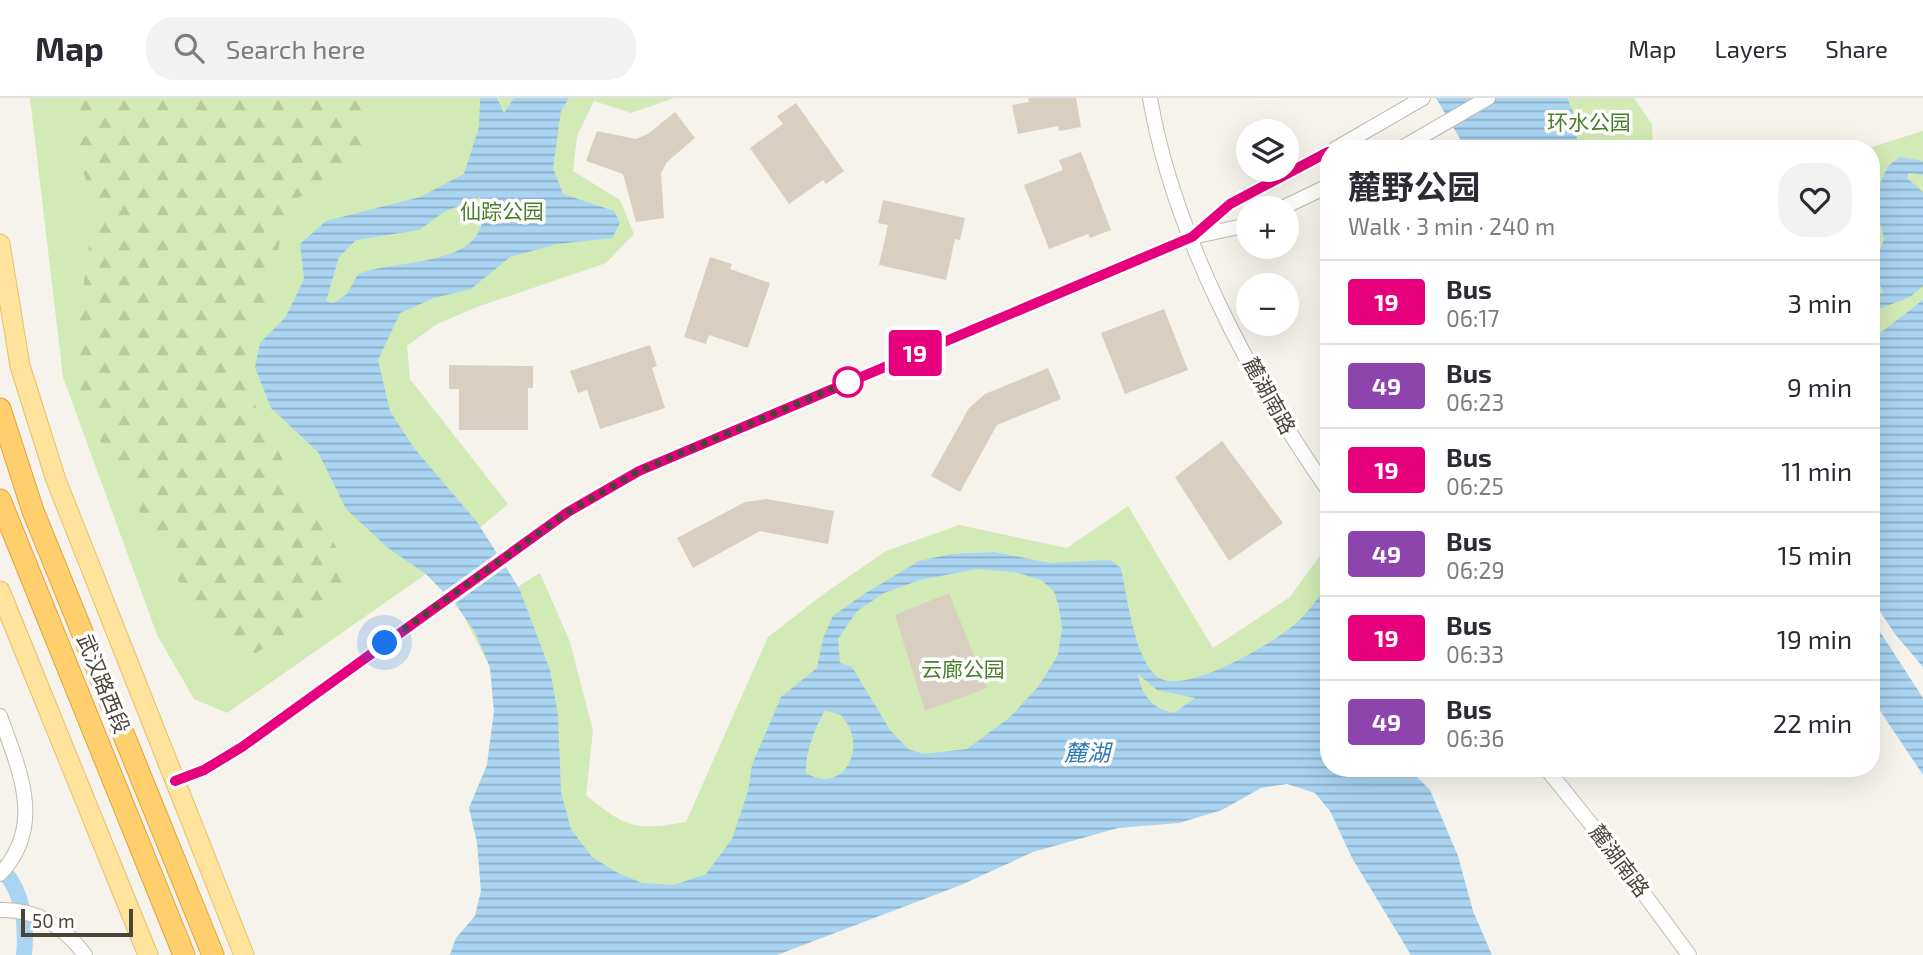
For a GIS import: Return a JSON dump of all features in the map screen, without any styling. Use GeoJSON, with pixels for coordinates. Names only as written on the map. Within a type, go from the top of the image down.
{"type":"FeatureCollection","features":[{"type":"Feature","properties":{"kind":"highway","name":"武汉路西段"},"geometry":{"type":"LineString","coordinates":[[0,409],[33,511],[213,955]]}},
{"type":"Feature","properties":{"kind":"highway","name":"武汉路西段"},"geometry":{"type":"LineString","coordinates":[[0,500],[184,955]]}},
{"type":"Feature","properties":{"kind":"highway"},"geometry":{"type":"LineString","coordinates":[[168,916],[171,955]]}},
{"type":"Feature","properties":{"kind":"main road"},"geometry":{"type":"LineString","coordinates":[[0,244],[20,366],[56,480],[244,955]]}},
{"type":"Feature","properties":{"kind":"main road"},"geometry":{"type":"LineString","coordinates":[[0,591],[148,955]]}},
{"type":"Feature","properties":{"kind":"street","name":"麓湖南路"},"geometry":{"type":"LineString","coordinates":[[1150,98],[1172,183],[1192,237],[1248,357],[1299,449],[1320,479]]}},
{"type":"Feature","properties":{"kind":"street"},"geometry":{"type":"LineString","coordinates":[[1349,140],[1423,98]]}},
{"type":"Feature","properties":{"kind":"street"},"geometry":{"type":"LineString","coordinates":[[1416,140],[1488,98]]}},
{"type":"Feature","properties":{"kind":"street"},"geometry":{"type":"LineString","coordinates":[[1192,237],[1230,204],[1320,156]]}},
{"type":"Feature","properties":{"kind":"street"},"geometry":{"type":"LineString","coordinates":[[1299,200],[1320,190]]}},
{"type":"Feature","properties":{"kind":"street"},"geometry":{"type":"LineString","coordinates":[[175,781],[204,770],[242,747],[568,512],[639,471],[1192,237],[1236,228]]}},
{"type":"Feature","properties":{"kind":"street"},"geometry":{"type":"LineString","coordinates":[[0,716],[22,778],[26,802],[23,839],[13,860],[0,874]]}},
{"type":"Feature","properties":{"kind":"street","name":"麓湖南路"},"geometry":{"type":"LineString","coordinates":[[1553,777],[1611,849],[1689,955]]}},
{"type":"Feature","properties":{"kind":"street"},"geometry":{"type":"LineString","coordinates":[[4,910],[37,915],[65,931],[85,955]]}},
{"type":"Feature","properties":{"kind":"green space","name":"仙踪公园"},"geometry":{"type":"Polygon","coordinates":[[[30,98],[674,98],[631,113],[594,101],[577,136],[573,171],[620,200],[634,234],[606,263],[477,307],[437,324],[407,346],[410,379],[508,504],[426,574],[227,713],[194,699],[157,635],[63,377],[30,98]]]}},
{"type":"Feature","properties":{"kind":"green space"},"geometry":{"type":"Polygon","coordinates":[[[81,98],[360,98],[369,130],[353,162],[286,206],[268,307],[248,344],[247,389],[297,488],[347,563],[364,579],[324,612],[254,654],[201,621],[97,435],[72,372],[95,201],[77,158],[81,98]]]}},
{"type":"Feature","properties":{"kind":"green space","name":"环水公园"},"geometry":{"type":"Polygon","coordinates":[[[1553,98],[1634,98],[1652,124],[1653,140],[1535,140],[1553,98]]]}},
{"type":"Feature","properties":{"kind":"green space"},"geometry":{"type":"Polygon","coordinates":[[[1923,131],[1923,338],[1880,367],[1880,144],[1923,131]]]}},
{"type":"Feature","properties":{"kind":"green space","name":"云廊公园"},"geometry":{"type":"Polygon","coordinates":[[[1128,506],[1213,648],[1290,597],[1320,556],[1320,699],[450,955],[456,938],[475,916],[481,891],[477,842],[469,808],[487,765],[494,711],[490,667],[465,619],[540,573],[570,642],[593,731],[586,795],[622,820],[642,826],[654,826],[686,822],[768,637],[886,551],[959,525],[1067,548],[1128,506]]]}},
{"type":"Feature","properties":{"kind":"water","name":"麓湖"},"geometry":{"type":"Polygon","coordinates":[[[480,98],[497,98],[504,113],[514,98],[569,98],[561,111],[553,168],[563,194],[614,211],[620,223],[612,238],[557,244],[510,257],[471,289],[434,298],[400,313],[378,360],[390,411],[414,448],[477,522],[519,588],[550,670],[558,715],[561,792],[571,829],[592,857],[618,873],[642,883],[674,885],[706,874],[732,839],[748,791],[752,765],[781,697],[817,668],[823,638],[833,616],[919,561],[951,554],[994,552],[1050,563],[1110,560],[1121,568],[1132,624],[1142,654],[1155,675],[1167,681],[1204,675],[1247,656],[1299,621],[1320,595],[1320,777],[1417,777],[1430,790],[1458,856],[1473,911],[1492,955],[1411,955],[1352,858],[1330,811],[1315,793],[1287,784],[1261,788],[1222,810],[1179,823],[1118,828],[1033,852],[961,885],[777,955],[450,955],[456,938],[475,916],[481,891],[477,842],[469,808],[487,765],[494,711],[490,667],[475,632],[456,605],[426,574],[388,548],[346,509],[318,452],[271,408],[255,367],[260,343],[285,318],[304,279],[300,244],[326,221],[420,197],[464,174],[479,127],[480,98]],[[480,197],[444,212],[419,230],[356,240],[339,257],[326,301],[333,303],[347,294],[358,274],[440,257],[469,243],[482,224],[486,207],[480,197]],[[977,569],[920,580],[884,593],[857,611],[838,639],[840,663],[852,667],[890,730],[908,749],[924,754],[967,749],[1009,718],[1038,687],[1058,655],[1062,628],[1054,591],[1041,580],[1015,572],[977,569]],[[1138,674],[1145,695],[1167,711],[1174,713],[1195,698],[1157,690],[1138,674]],[[825,710],[809,749],[806,773],[819,778],[831,778],[841,773],[848,765],[853,741],[841,715],[825,710]]]}},
{"type":"Feature","properties":{"kind":"water"},"geometry":{"type":"Polygon","coordinates":[[[1436,98],[1567,98],[1574,114],[1577,140],[1461,140],[1436,98]]]}},
{"type":"Feature","properties":{"kind":"water"},"geometry":{"type":"Polygon","coordinates":[[[1900,157],[1923,161],[1923,175],[1909,173],[1907,178],[1923,192],[1923,286],[1910,297],[1880,309],[1880,294],[1883,292],[1880,285],[1880,249],[1884,238],[1880,223],[1880,183],[1888,166],[1900,157]]]}},
{"type":"Feature","properties":{"kind":"water"},"geometry":{"type":"Polygon","coordinates":[[[1923,300],[1923,667],[1880,612],[1880,333],[1923,300]]]}},
{"type":"Feature","properties":{"kind":"water"},"geometry":{"type":"Polygon","coordinates":[[[1880,632],[1923,698],[1923,775],[1880,710],[1880,632]]]}},
{"type":"Feature","properties":{"kind":"building"},"geometry":{"type":"Polygon","coordinates":[[[1028,98],[1076,98],[1081,127],[1059,131],[1058,126],[1018,134],[1012,105],[1029,102],[1028,98]]]}},
{"type":"Feature","properties":{"kind":"building"},"geometry":{"type":"Polygon","coordinates":[[[796,103],[844,171],[826,184],[823,180],[789,204],[750,148],[783,124],[777,116],[796,103]]]}},
{"type":"Feature","properties":{"kind":"building"},"geometry":{"type":"Polygon","coordinates":[[[675,112],[695,138],[667,162],[661,173],[664,218],[636,222],[623,174],[586,161],[597,131],[636,139],[648,134],[675,112]]]}},
{"type":"Feature","properties":{"kind":"building"},"geometry":{"type":"Polygon","coordinates":[[[1081,152],[1111,230],[1090,238],[1088,234],[1049,249],[1024,185],[1063,170],[1059,160],[1081,152]]]}},
{"type":"Feature","properties":{"kind":"building"},"geometry":{"type":"Polygon","coordinates":[[[883,200],[965,218],[960,240],[955,239],[946,280],[879,265],[888,225],[878,223],[883,200]]]}},
{"type":"Feature","properties":{"kind":"building"},"geometry":{"type":"Polygon","coordinates":[[[710,257],[732,264],[730,269],[770,283],[748,348],[709,335],[706,344],[684,337],[710,257]]]}},
{"type":"Feature","properties":{"kind":"building"},"geometry":{"type":"Polygon","coordinates":[[[1164,309],[1188,370],[1125,394],[1101,333],[1164,309]]]}},
{"type":"Feature","properties":{"kind":"building"},"geometry":{"type":"Polygon","coordinates":[[[650,345],[657,366],[652,368],[665,408],[600,429],[587,390],[578,393],[570,371],[650,345]]]}},
{"type":"Feature","properties":{"kind":"building"},"geometry":{"type":"Polygon","coordinates":[[[449,365],[533,366],[533,388],[528,388],[528,430],[459,430],[459,389],[449,389],[449,365]]]}},
{"type":"Feature","properties":{"kind":"building"},"geometry":{"type":"Polygon","coordinates":[[[1048,368],[1061,399],[997,425],[960,492],[931,476],[969,408],[985,394],[1048,368]]]}},
{"type":"Feature","properties":{"kind":"building"},"geometry":{"type":"Polygon","coordinates":[[[1222,441],[1283,523],[1229,561],[1175,477],[1222,441]]]}},
{"type":"Feature","properties":{"kind":"building"},"geometry":{"type":"Polygon","coordinates":[[[767,499],[834,511],[828,544],[760,531],[693,568],[677,538],[745,502],[767,499]]]}},
{"type":"Feature","properties":{"kind":"building"},"geometry":{"type":"Polygon","coordinates":[[[949,593],[987,688],[925,711],[895,615],[949,593]]]}},
{"type":"Feature","properties":{"kind":"waterway"},"geometry":{"type":"LineString","coordinates":[[0,868],[14,886],[22,908],[24,955]]}},
{"type":"Feature","properties":{"kind":"bus line","name":"19"},"geometry":{"type":"LineString","coordinates":[[175,781],[204,770],[242,747],[297,710],[385,643],[568,512],[639,471],[1192,237],[1230,204],[1320,156]]}},
{"type":"Feature","properties":{"kind":"route"},"geometry":{"type":"LineString","coordinates":[[385,643],[568,512],[639,471],[848,382]]}}]}
